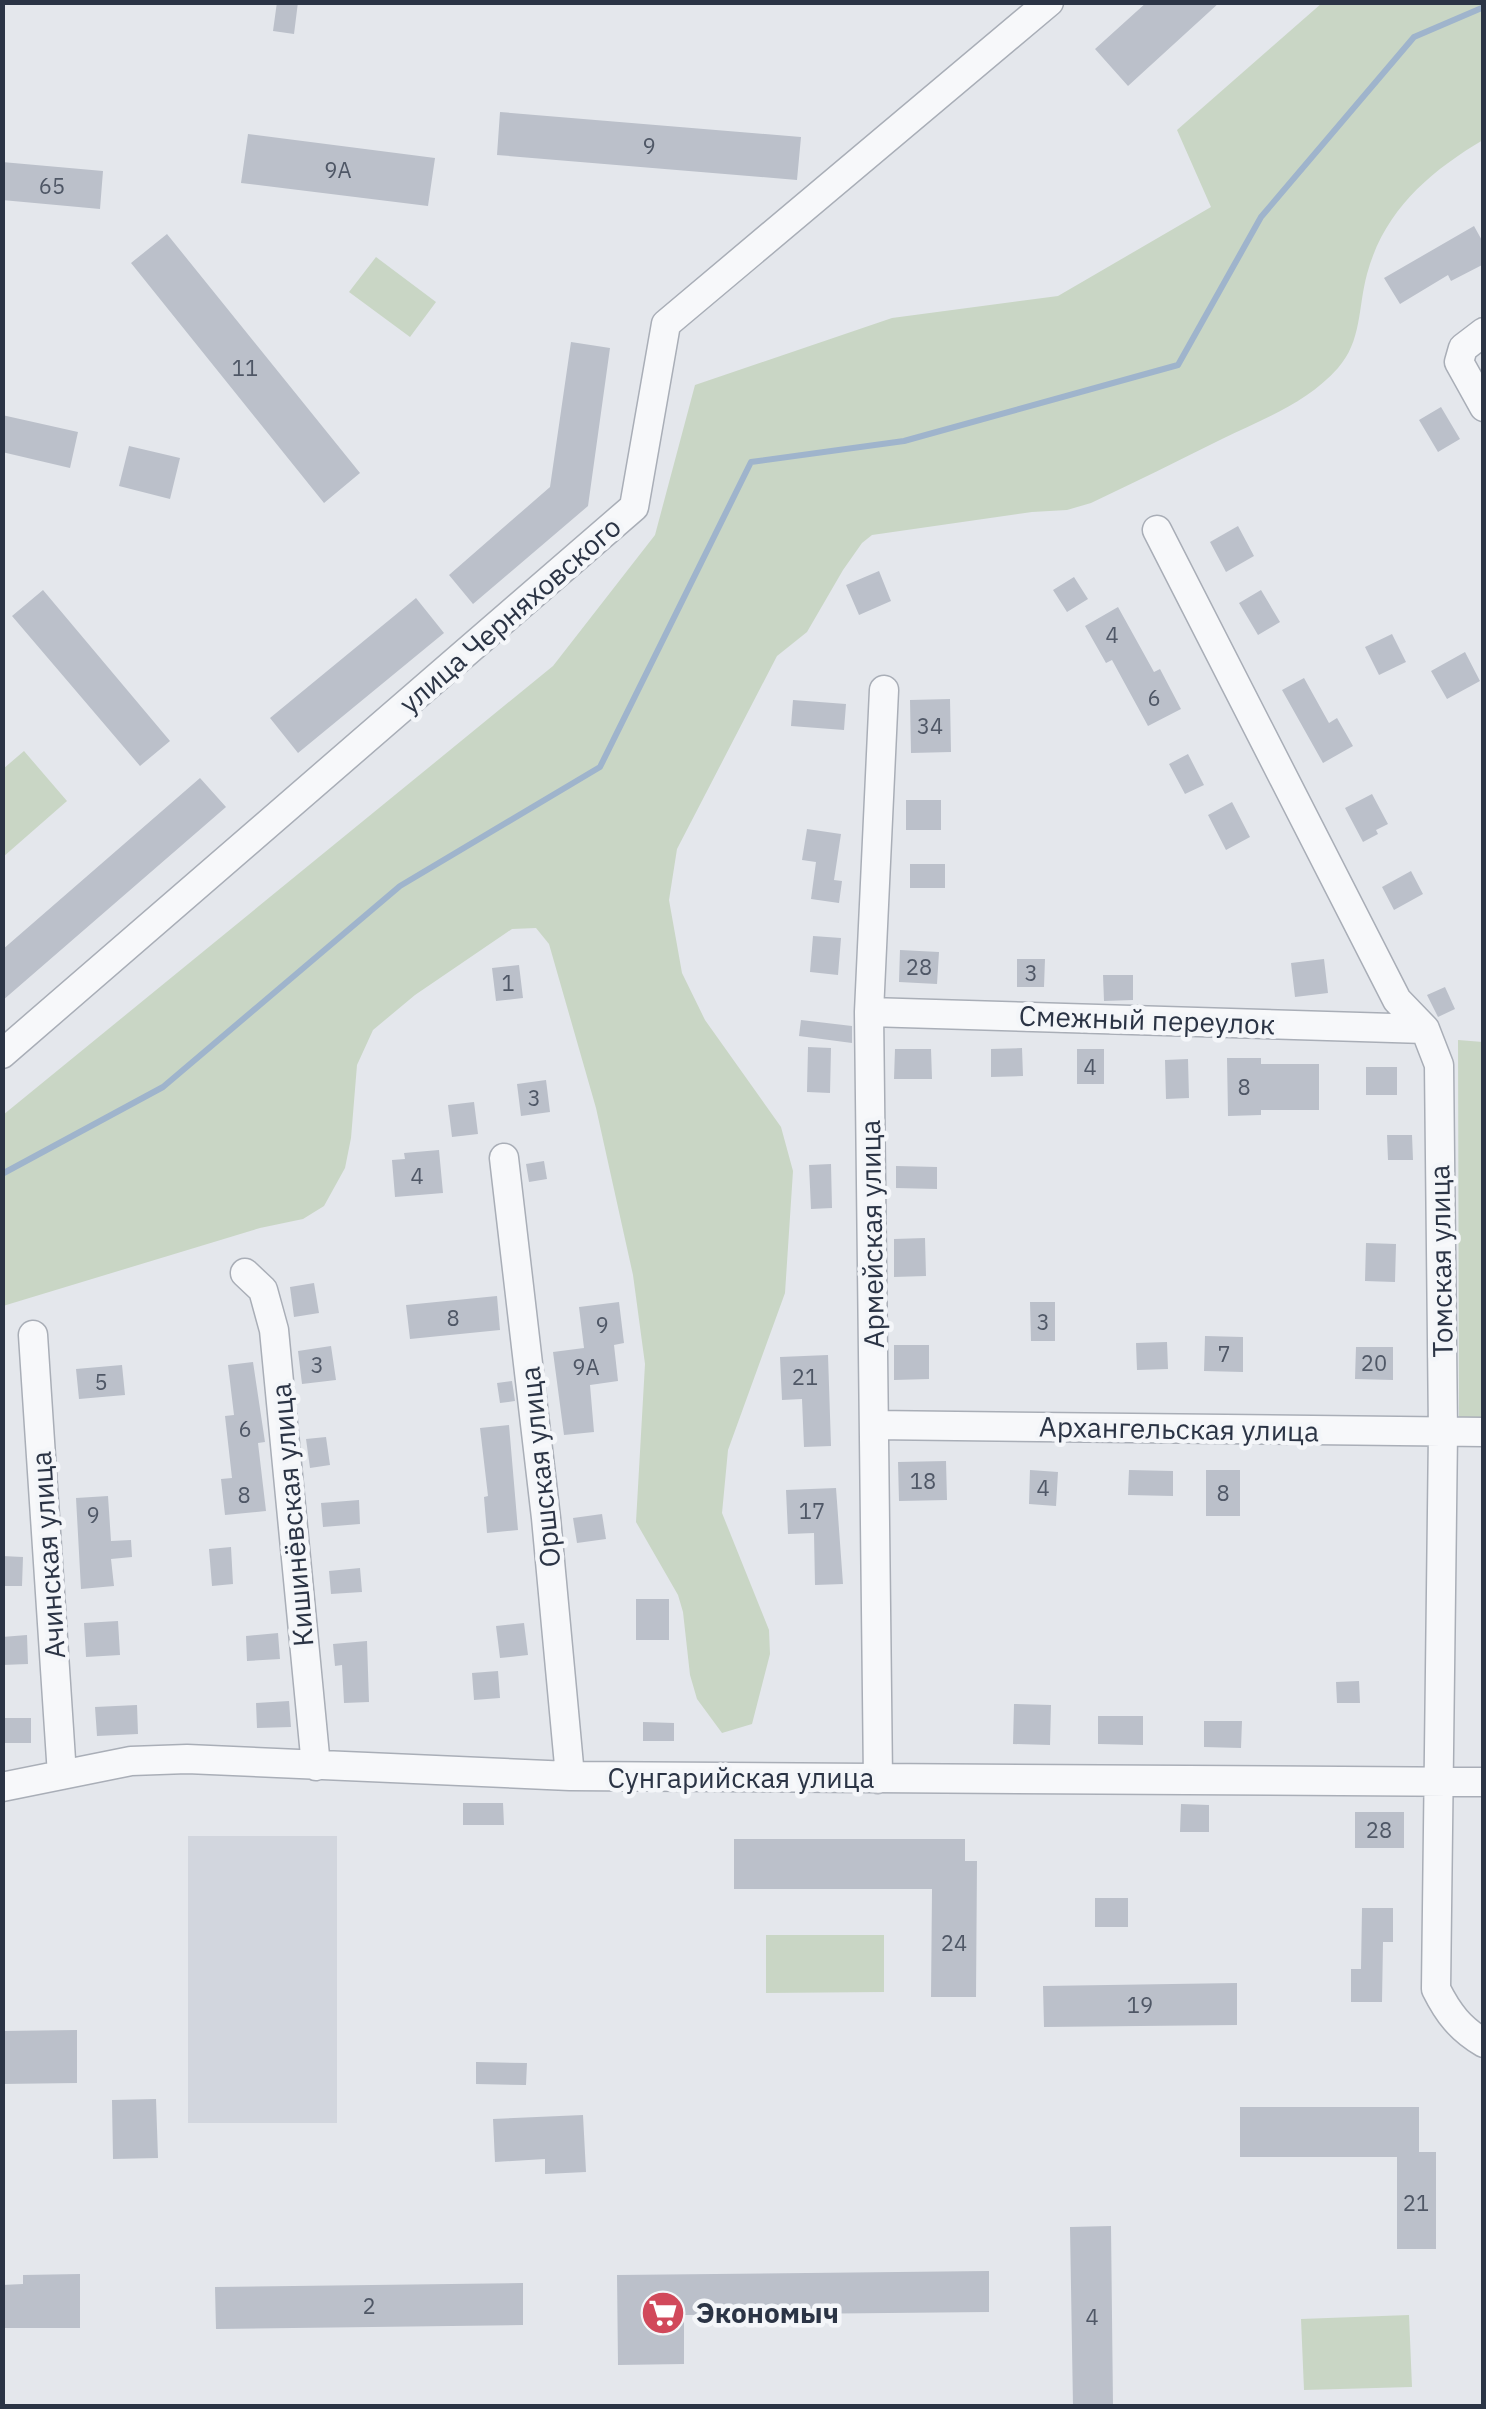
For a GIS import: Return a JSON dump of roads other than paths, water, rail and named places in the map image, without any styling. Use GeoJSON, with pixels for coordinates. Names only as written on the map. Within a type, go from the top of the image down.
{"type":"FeatureCollection","features":[{"type":"Feature","properties":{"kind":"street","name":"улица Черняховского"},"geometry":{"type":"LineString","coordinates":[[2,1054],[634,507],[666,324],[1049,2]]}},
{"type":"Feature","properties":{"kind":"street"},"geometry":{"type":"LineString","coordinates":[[1481,333],[1463,348],[1459,362],[1484,406]]}},
{"type":"Feature","properties":{"kind":"street","name":"Томская улица"},"geometry":{"type":"LineString","coordinates":[[1157,530],[1397,1000],[1425,1029],[1440,1066],[1443,1432],[1436,1988],[1448,2013],[1467,2034],[1484,2043]]}},
{"type":"Feature","properties":{"kind":"street","name":"Армейская улица"},"geometry":{"type":"LineString","coordinates":[[878,1779],[869,1012],[884,690]]}},
{"type":"Feature","properties":{"kind":"street","name":"Смежный переулок"},"geometry":{"type":"LineString","coordinates":[[869,1012],[1425,1029]]}},
{"type":"Feature","properties":{"kind":"street","name":"Оршская улица"},"geometry":{"type":"LineString","coordinates":[[504,1158],[546,1518],[570,1776]]}},
{"type":"Feature","properties":{"kind":"street","name":"Кишинёвская улица"},"geometry":{"type":"LineString","coordinates":[[245,1273],[263,1290],[274,1330],[316,1766]]}},
{"type":"Feature","properties":{"kind":"street","name":"Ачинская улица"},"geometry":{"type":"LineString","coordinates":[[33,1335],[62,1775]]}},
{"type":"Feature","properties":{"kind":"street","name":"Архангельская улица"},"geometry":{"type":"LineString","coordinates":[[874,1425],[1484,1432]]}},
{"type":"Feature","properties":{"kind":"street","name":"Сунгарийская улица"},"geometry":{"type":"LineString","coordinates":[[2,1787],[131,1761],[186,1758],[570,1776],[1484,1782]]}},
{"type":"Feature","properties":{"kind":"waterway"},"geometry":{"type":"LineString","coordinates":[[2,1174],[163,1087],[400,886],[600,767],[751,462],[904,441],[1178,365],[1261,217],[1414,37],[1484,7]]}},
{"type":"Feature","properties":{"kind":"place","name":"Экономыч"},"geometry":{"type":"Point","coordinates":[663,2313]}}]}
